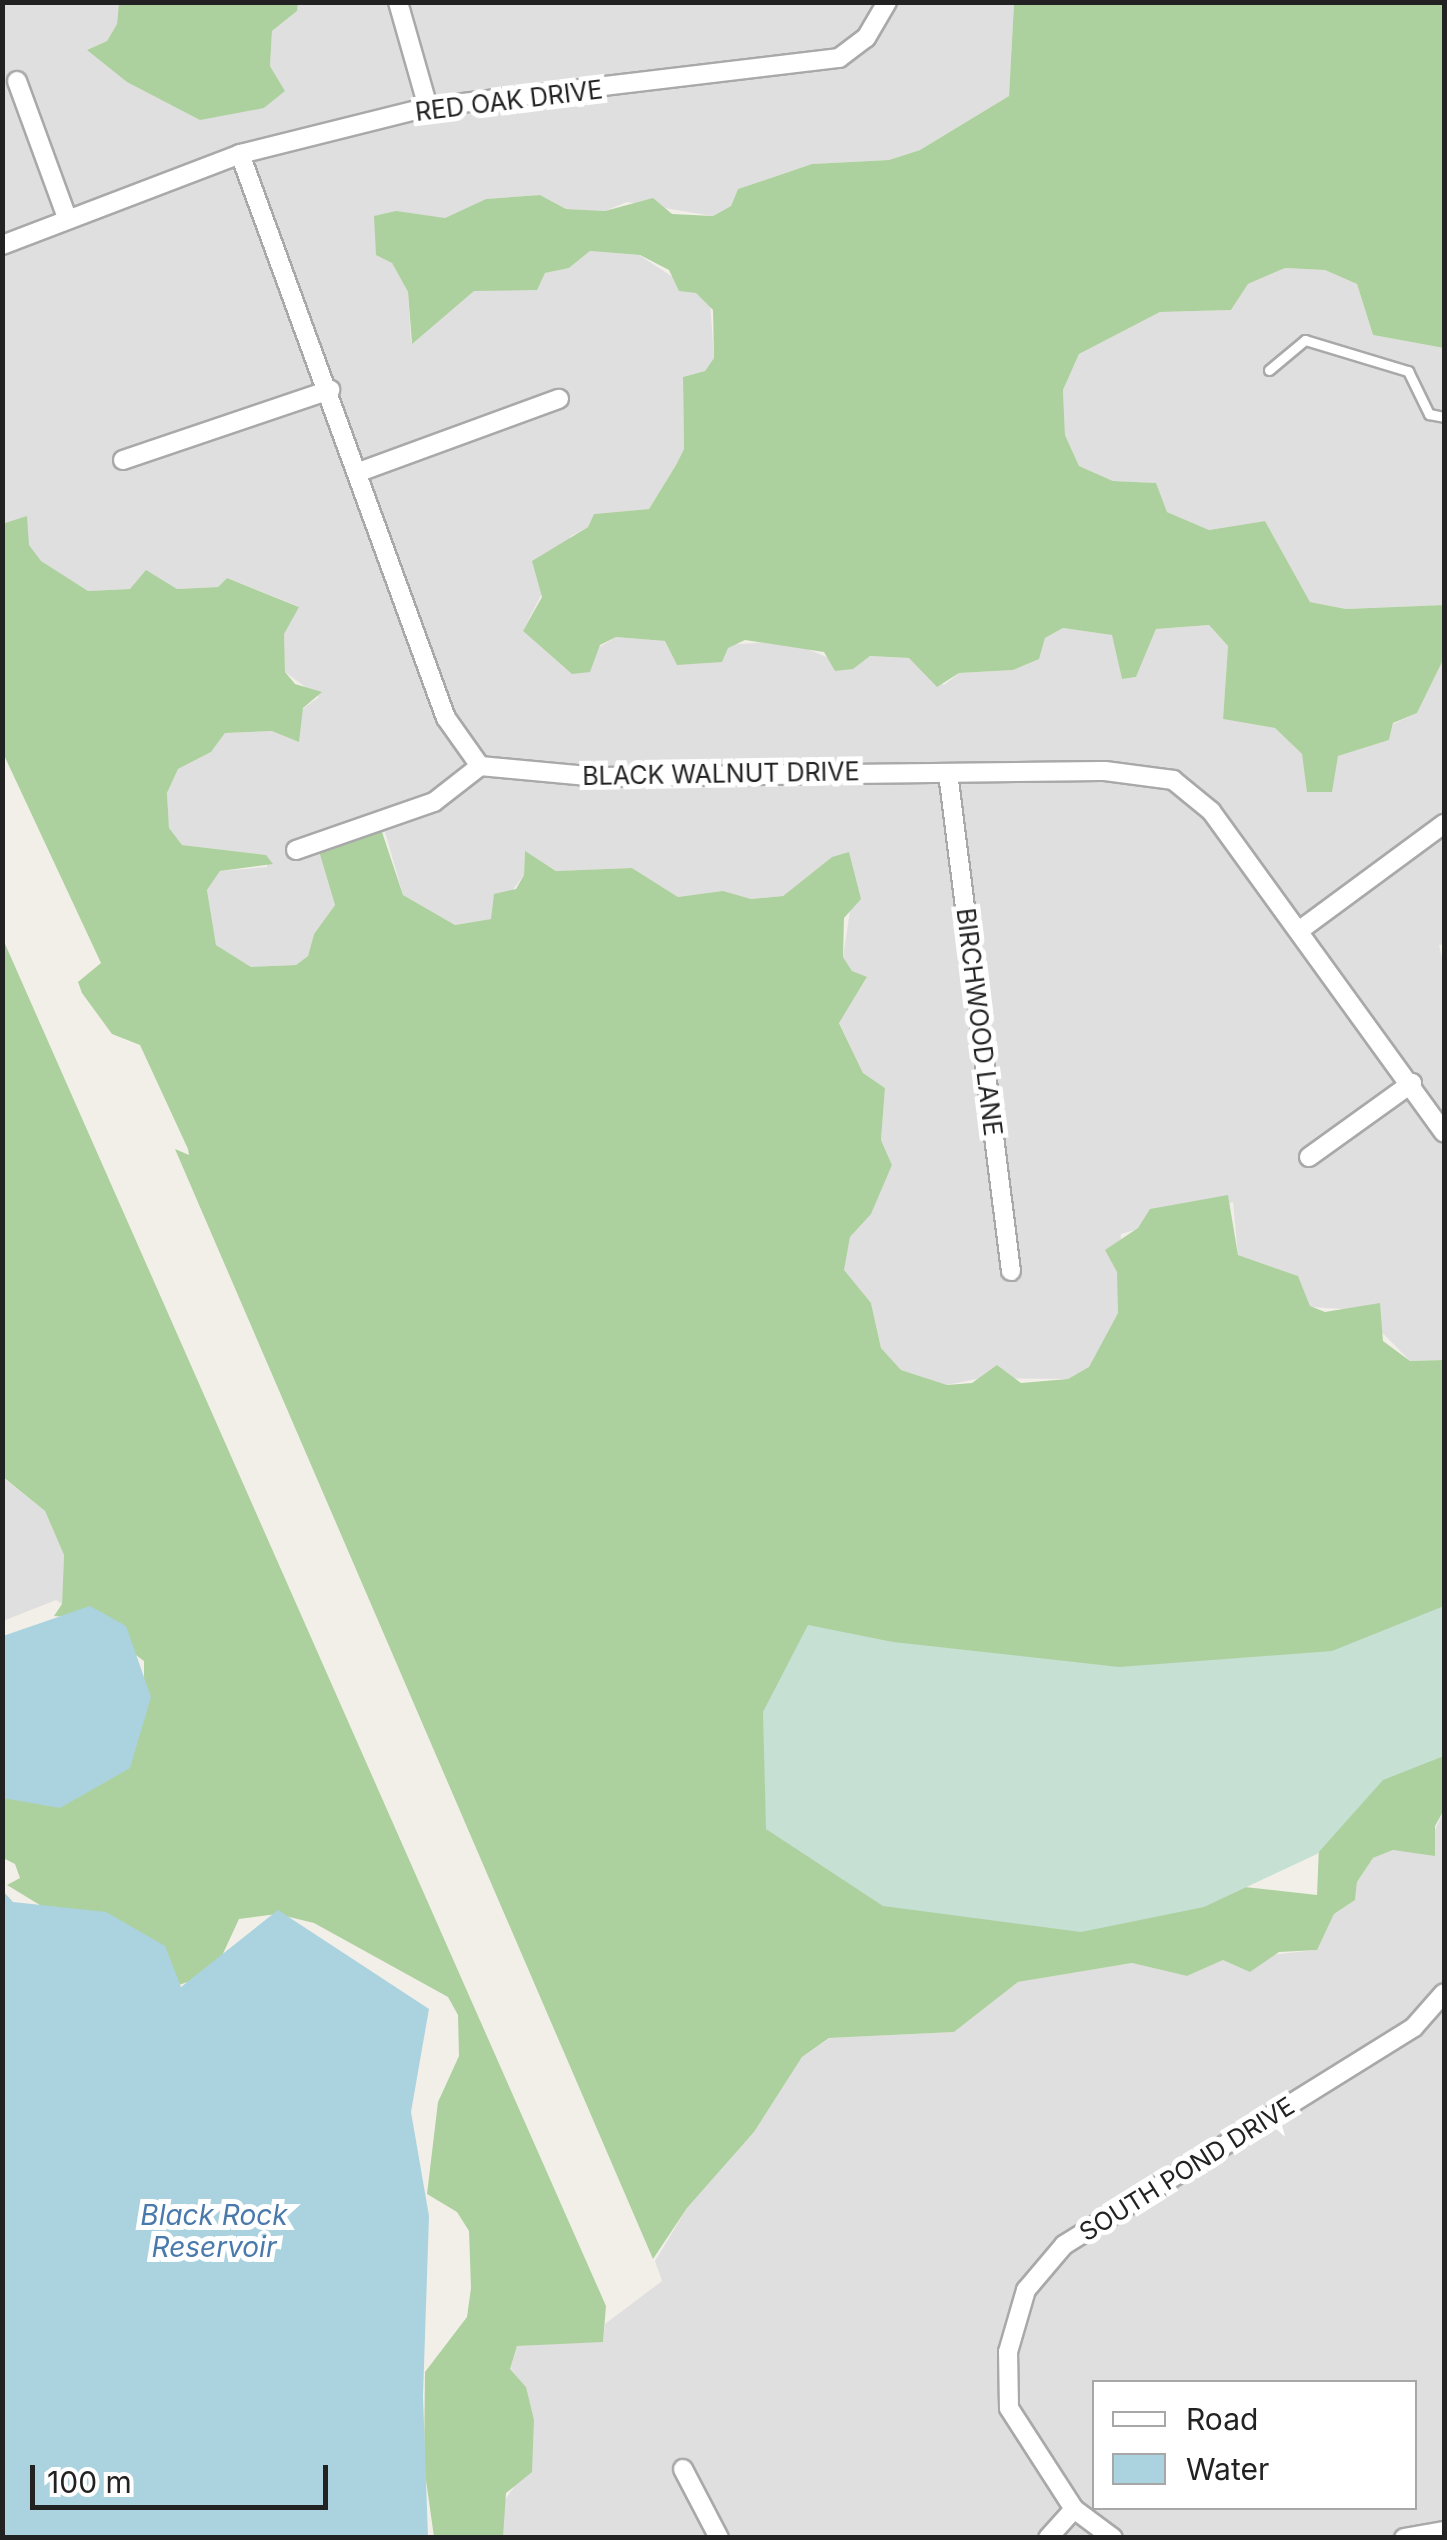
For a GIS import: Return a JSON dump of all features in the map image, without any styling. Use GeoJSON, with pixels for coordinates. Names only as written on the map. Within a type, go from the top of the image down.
{"type":"FeatureCollection","features":[{"type":"Feature","properties":{"kind":"street"},"geometry":{"type":"LineString","coordinates":[[398,2],[428,107]]}},
{"type":"Feature","properties":{"kind":"street","name":"RED OAK DRIVE"},"geometry":{"type":"LineString","coordinates":[[2,245],[240,154],[428,107],[839,58],[866,38],[886,2]]}},
{"type":"Feature","properties":{"kind":"street"},"geometry":{"type":"LineString","coordinates":[[17,81],[66,218]]}},
{"type":"Feature","properties":{"kind":"street"},"geometry":{"type":"LineString","coordinates":[[240,154],[330,390],[446,718],[480,766],[434,802],[296,850]]}},
{"type":"Feature","properties":{"kind":"street"},"geometry":{"type":"LineString","coordinates":[[123,460],[330,390]]}},
{"type":"Feature","properties":{"kind":"street"},"geometry":{"type":"LineString","coordinates":[[359,472],[559,399]]}},
{"type":"Feature","properties":{"kind":"street","name":"BLACK WALNUT DRIVE"},"geometry":{"type":"LineString","coordinates":[[480,766],[598,777],[1146,772],[1172,780],[1211,811],[1412,1083],[1444,1133]]}},
{"type":"Feature","properties":{"kind":"street","name":"BIRCHWOOD LANE"},"geometry":{"type":"LineString","coordinates":[[948,772],[1011,1270]]}},
{"type":"Feature","properties":{"kind":"street"},"geometry":{"type":"LineString","coordinates":[[1300,930],[1444,824]]}},
{"type":"Feature","properties":{"kind":"street"},"geometry":{"type":"LineString","coordinates":[[1308,1156],[1412,1083]]}},
{"type":"Feature","properties":{"kind":"street","name":"SOUTH POND DRIVE"},"geometry":{"type":"LineString","coordinates":[[1113,2538],[1074,2509],[1009,2408],[1008,2352],[1026,2290],[1064,2244],[1414,2027],[1444,1993]]}},
{"type":"Feature","properties":{"kind":"street"},"geometry":{"type":"LineString","coordinates":[[682,2470],[718,2538]]}},
{"type":"Feature","properties":{"kind":"street"},"geometry":{"type":"LineString","coordinates":[[1048,2538],[1074,2509]]}},
{"type":"Feature","properties":{"kind":"street"},"geometry":{"type":"LineString","coordinates":[[1404,2538],[1444,2531]]}},
{"type":"Feature","properties":{"kind":"lane"},"geometry":{"type":"LineString","coordinates":[[1269,370],[1304,340],[1408,371],[1430,414],[1444,418]]}},
{"type":"Feature","properties":{"kind":"shaded area"},"geometry":{"type":"Polygon","coordinates":[[[2,3],[119,3],[117,24],[107,41],[87,50],[264,108],[285,91],[270,66],[272,31],[297,11],[298,3],[1014,3],[1009,96],[920,150],[889,160],[812,164],[738,189],[731,206],[713,216],[627,202],[605,211],[566,209],[540,195],[486,199],[445,218],[405,216],[392,263],[408,292],[411,343],[474,291],[536,289],[545,273],[569,268],[590,251],[639,255],[710,301],[714,358],[705,371],[683,377],[684,449],[676,465],[649,509],[594,514],[588,527],[571,536],[523,631],[565,668],[616,637],[665,641],[670,648],[788,641],[853,668],[870,656],[909,658],[944,685],[959,673],[1013,670],[1038,659],[1045,638],[1063,628],[1113,635],[1122,679],[1136,677],[1156,629],[1209,625],[1228,646],[1223,719],[1275,728],[1302,754],[1308,792],[1331,792],[1337,756],[1389,740],[1393,724],[1417,713],[1444,658],[1444,944],[1439,945],[1444,965],[1444,1360],[1410,1361],[1360,1310],[1310,1307],[1298,1276],[1238,1255],[1233,1202],[1121,1234],[1118,1313],[1089,1368],[1068,1379],[982,1378],[946,1385],[901,1370],[881,1348],[871,1303],[843,1271],[850,1237],[871,1213],[892,1165],[881,1140],[885,1088],[863,1073],[839,1022],[867,978],[852,971],[843,957],[851,904],[832,857],[783,896],[751,899],[723,892],[678,897],[632,868],[557,871],[525,852],[524,875],[491,919],[455,925],[403,895],[385,832],[320,851],[335,905],[314,934],[308,956],[296,965],[251,967],[216,945],[207,890],[220,871],[267,867],[266,855],[182,845],[169,829],[167,793],[178,769],[211,752],[225,733],[272,731],[319,697],[285,672],[283,634],[298,606],[227,578],[218,587],[177,589],[141,581],[130,589],[88,591],[41,562],[3,524],[2,3]]]}},
{"type":"Feature","properties":{"kind":"shaded area"},"geometry":{"type":"Polygon","coordinates":[[[1285,268],[1325,270],[1357,284],[1373,335],[1444,348],[1444,605],[1346,609],[1310,602],[1265,521],[1209,530],[1167,512],[1155,483],[1113,481],[1079,466],[1065,435],[1063,390],[1079,354],[1160,312],[1231,310],[1248,284],[1285,268]]]}},
{"type":"Feature","properties":{"kind":"shaded area"},"geometry":{"type":"Polygon","coordinates":[[[2,1477],[45,1511],[64,1555],[62,1604],[56,1600],[3,1621],[2,1477]]]}},
{"type":"Feature","properties":{"kind":"shaded area"},"geometry":{"type":"Polygon","coordinates":[[[1444,1810],[1444,2537],[503,2538],[501,2506],[520,2478],[526,2387],[510,2369],[517,2346],[603,2341],[605,2324],[662,2281],[655,2261],[687,2208],[754,2132],[802,2057],[830,2038],[954,2032],[1018,1982],[1132,1963],[1187,1976],[1223,1960],[1316,1950],[1334,1914],[1355,1900],[1357,1882],[1373,1858],[1393,1850],[1425,1852],[1444,1810]]]}},
{"type":"Feature","properties":{"kind":"green space"},"geometry":{"type":"Polygon","coordinates":[[[119,3],[298,3],[297,11],[272,31],[270,66],[285,91],[264,108],[200,120],[127,82],[87,50],[107,41],[117,24],[119,3]]]}},
{"type":"Feature","properties":{"kind":"green space"},"geometry":{"type":"Polygon","coordinates":[[[1014,3],[1444,3],[1444,348],[1373,335],[1357,284],[1325,270],[1285,268],[1248,284],[1231,310],[1160,312],[1079,354],[1063,390],[1065,435],[1079,466],[1113,481],[1156,483],[1167,512],[1209,530],[1265,521],[1310,602],[1346,609],[1444,605],[1444,658],[1417,713],[1393,723],[1389,740],[1338,756],[1332,792],[1307,792],[1302,754],[1275,728],[1223,719],[1228,646],[1209,625],[1156,629],[1136,677],[1122,679],[1112,635],[1063,628],[1045,638],[1039,659],[1013,670],[959,673],[937,687],[909,658],[870,656],[853,669],[835,671],[824,652],[745,640],[728,648],[722,662],[677,665],[665,641],[616,637],[600,645],[590,672],[572,674],[523,631],[542,597],[532,561],[588,527],[594,514],[649,509],[676,465],[684,449],[683,377],[705,371],[714,358],[713,310],[696,293],[679,291],[669,270],[640,255],[590,251],[569,268],[545,273],[537,290],[474,291],[412,344],[408,292],[392,263],[376,255],[374,216],[396,211],[445,218],[486,199],[540,195],[566,209],[605,211],[653,198],[672,214],[713,216],[731,206],[738,189],[812,164],[889,160],[920,150],[1009,96],[1014,3]]]}},
{"type":"Feature","properties":{"kind":"green space"},"geometry":{"type":"Polygon","coordinates":[[[27,516],[29,545],[41,561],[88,591],[130,589],[146,570],[177,589],[218,587],[227,578],[299,607],[284,634],[285,672],[295,684],[322,692],[303,708],[299,742],[272,731],[225,733],[211,752],[178,769],[167,793],[169,828],[182,845],[266,855],[273,864],[220,871],[207,890],[216,945],[251,967],[296,965],[308,956],[314,934],[335,905],[319,851],[381,829],[403,895],[455,925],[491,919],[494,894],[516,889],[524,875],[525,851],[556,871],[632,868],[678,897],[723,891],[751,899],[783,896],[832,857],[849,852],[861,899],[844,918],[843,957],[852,971],[867,977],[839,1023],[863,1073],[885,1088],[881,1140],[892,1165],[871,1214],[850,1237],[844,1270],[871,1303],[881,1348],[901,1370],[947,1385],[972,1383],[997,1365],[1021,1383],[1068,1379],[1089,1367],[1118,1313],[1117,1272],[1105,1250],[1138,1228],[1150,1209],[1228,1195],[1238,1255],[1298,1276],[1310,1306],[1325,1312],[1380,1303],[1383,1341],[1410,1361],[1444,1360],[1444,1627],[1172,1879],[1317,1895],[1320,1821],[1444,1731],[1444,1810],[1435,1826],[1435,1856],[1393,1850],[1373,1858],[1357,1882],[1355,1900],[1334,1914],[1317,1950],[1279,1952],[1250,1972],[1223,1960],[1187,1976],[1132,1963],[1018,1982],[954,2032],[829,2038],[802,2057],[754,2132],[687,2208],[653,2259],[175,1149],[189,1155],[188,1149],[140,1045],[112,1034],[78,982],[101,963],[3,753],[2,524],[27,516]]]}},
{"type":"Feature","properties":{"kind":"green space"},"geometry":{"type":"Polygon","coordinates":[[[2,937],[606,2306],[603,2342],[517,2346],[510,2369],[526,2387],[534,2420],[532,2472],[506,2493],[503,2537],[434,2537],[424,2466],[425,2372],[467,2317],[471,2288],[469,2231],[457,2212],[427,2194],[438,2102],[459,2056],[458,2015],[448,1997],[314,1923],[277,1914],[239,1919],[214,1973],[176,1986],[124,1935],[124,1922],[48,1910],[7,1885],[20,1878],[15,1864],[3,1858],[3,1790],[144,1686],[144,1661],[87,1619],[54,1616],[62,1604],[64,1555],[45,1511],[3,1477],[2,937]]]}},
{"type":"Feature","properties":{"kind":"green space"},"geometry":{"type":"Polygon","coordinates":[[[1444,1606],[1444,1756],[1383,1780],[1317,1854],[1204,1907],[1081,1932],[883,1906],[766,1829],[763,1712],[808,1625],[893,1642],[1119,1667],[1332,1651],[1444,1606]]]}},
{"type":"Feature","properties":{"kind":"water"},"geometry":{"type":"Polygon","coordinates":[[[90,1606],[126,1626],[151,1697],[130,1768],[60,1808],[3,1798],[3,1636],[90,1606]]]}},
{"type":"Feature","properties":{"kind":"water","name":"Black Rock Reservoir"},"geometry":{"type":"Polygon","coordinates":[[[3,1891],[13,1902],[106,1912],[165,1946],[181,1987],[278,1910],[429,2009],[411,2112],[429,2216],[423,2396],[428,2537],[3,2537],[3,1891]]]}}]}
